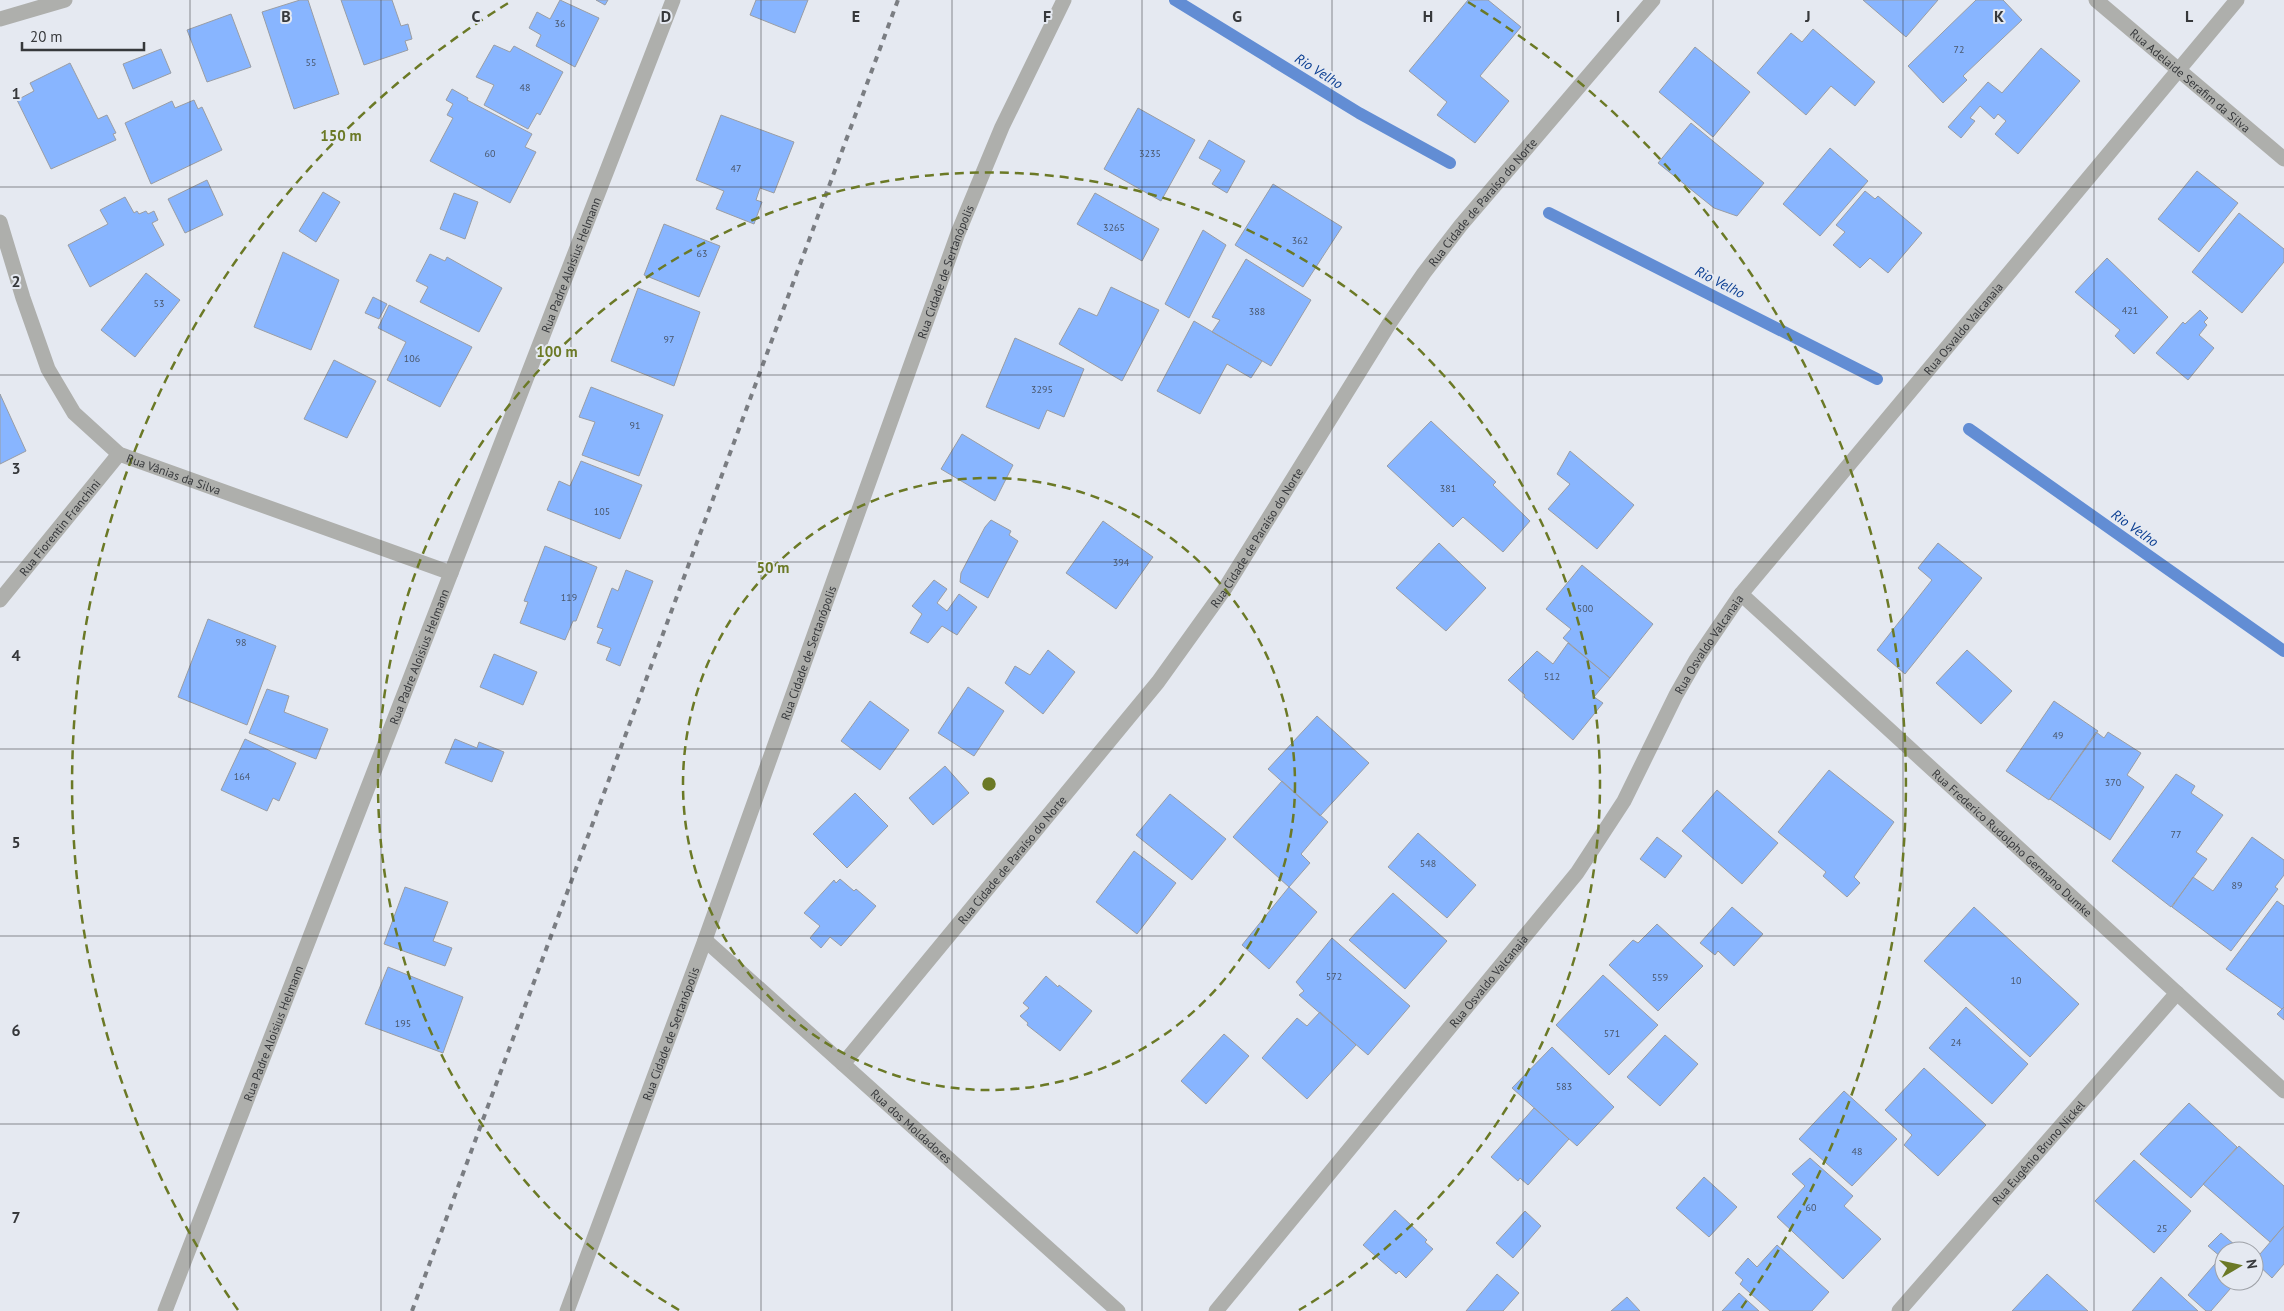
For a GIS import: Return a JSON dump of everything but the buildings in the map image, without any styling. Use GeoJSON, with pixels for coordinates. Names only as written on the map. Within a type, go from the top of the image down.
{"type":"FeatureCollection","features":[{"type":"Feature","properties":{"kind":"street"},"geometry":{"type":"LineString","coordinates":[[0,19],[65,0]]}},
{"type":"Feature","properties":{"kind":"street","name":"Rua Padre Aloisius Helmann"},"geometry":{"type":"LineString","coordinates":[[165,1311],[673,0]]}},
{"type":"Feature","properties":{"kind":"street","name":"Rua Cidade de Sertanópolis"},"geometry":{"type":"LineString","coordinates":[[567,1311],[705,940],[958,233],[1002,127],[1064,0]]}},
{"type":"Feature","properties":{"kind":"street","name":"Rua Cidade de Paraíso do Norte"},"geometry":{"type":"LineString","coordinates":[[843,1064],[1158,682],[1224,590],[1389,324],[1424,273],[1461,225],[1653,0]]}},
{"type":"Feature","properties":{"kind":"street","name":"Rua Adelaide Serafim da Silva"},"geometry":{"type":"LineString","coordinates":[[2096,0],[2284,159]]}},
{"type":"Feature","properties":{"kind":"street","name":"Rua Osvaldo Valcanaia"},"geometry":{"type":"LineString","coordinates":[[1216,1311],[1577,873],[1624,801],[1676,695],[1696,660],[1741,594],[2237,0]]}},
{"type":"Feature","properties":{"kind":"street","name":"Rua Vânias da Silva"},"geometry":{"type":"LineString","coordinates":[[0,222],[23,298],[48,369],[74,413],[119,454],[451,573]]}},
{"type":"Feature","properties":{"kind":"street","name":"Rua Fiorentin Franchini"},"geometry":{"type":"LineString","coordinates":[[0,600],[119,454]]}},
{"type":"Feature","properties":{"kind":"street","name":"Rua Frederico Rudolpho Germano Dumke"},"geometry":{"type":"LineString","coordinates":[[1741,594],[2284,1091]]}},
{"type":"Feature","properties":{"kind":"street","name":"Rua dos Moldadores"},"geometry":{"type":"LineString","coordinates":[[705,940],[1118,1311]]}},
{"type":"Feature","properties":{"kind":"street","name":"Rua Eugênio Bruno Nickel"},"geometry":{"type":"LineString","coordinates":[[1899,1311],[2177,993]]}},
{"type":"Feature","properties":{"kind":"waterway","name":"Rio Velho"},"geometry":{"type":"LineString","coordinates":[[1175,0],[1359,113],[1450,163]]}},
{"type":"Feature","properties":{"kind":"waterway","name":"Rio Velho"},"geometry":{"type":"LineString","coordinates":[[1549,213],[1877,379]]}},
{"type":"Feature","properties":{"kind":"waterway","name":"Rio Velho"},"geometry":{"type":"LineString","coordinates":[[1969,429],[2284,651]]}},
{"type":"Feature","properties":{"kind":"railway"},"geometry":{"type":"LineString","coordinates":[[412,1311],[898,0]]}}]}
